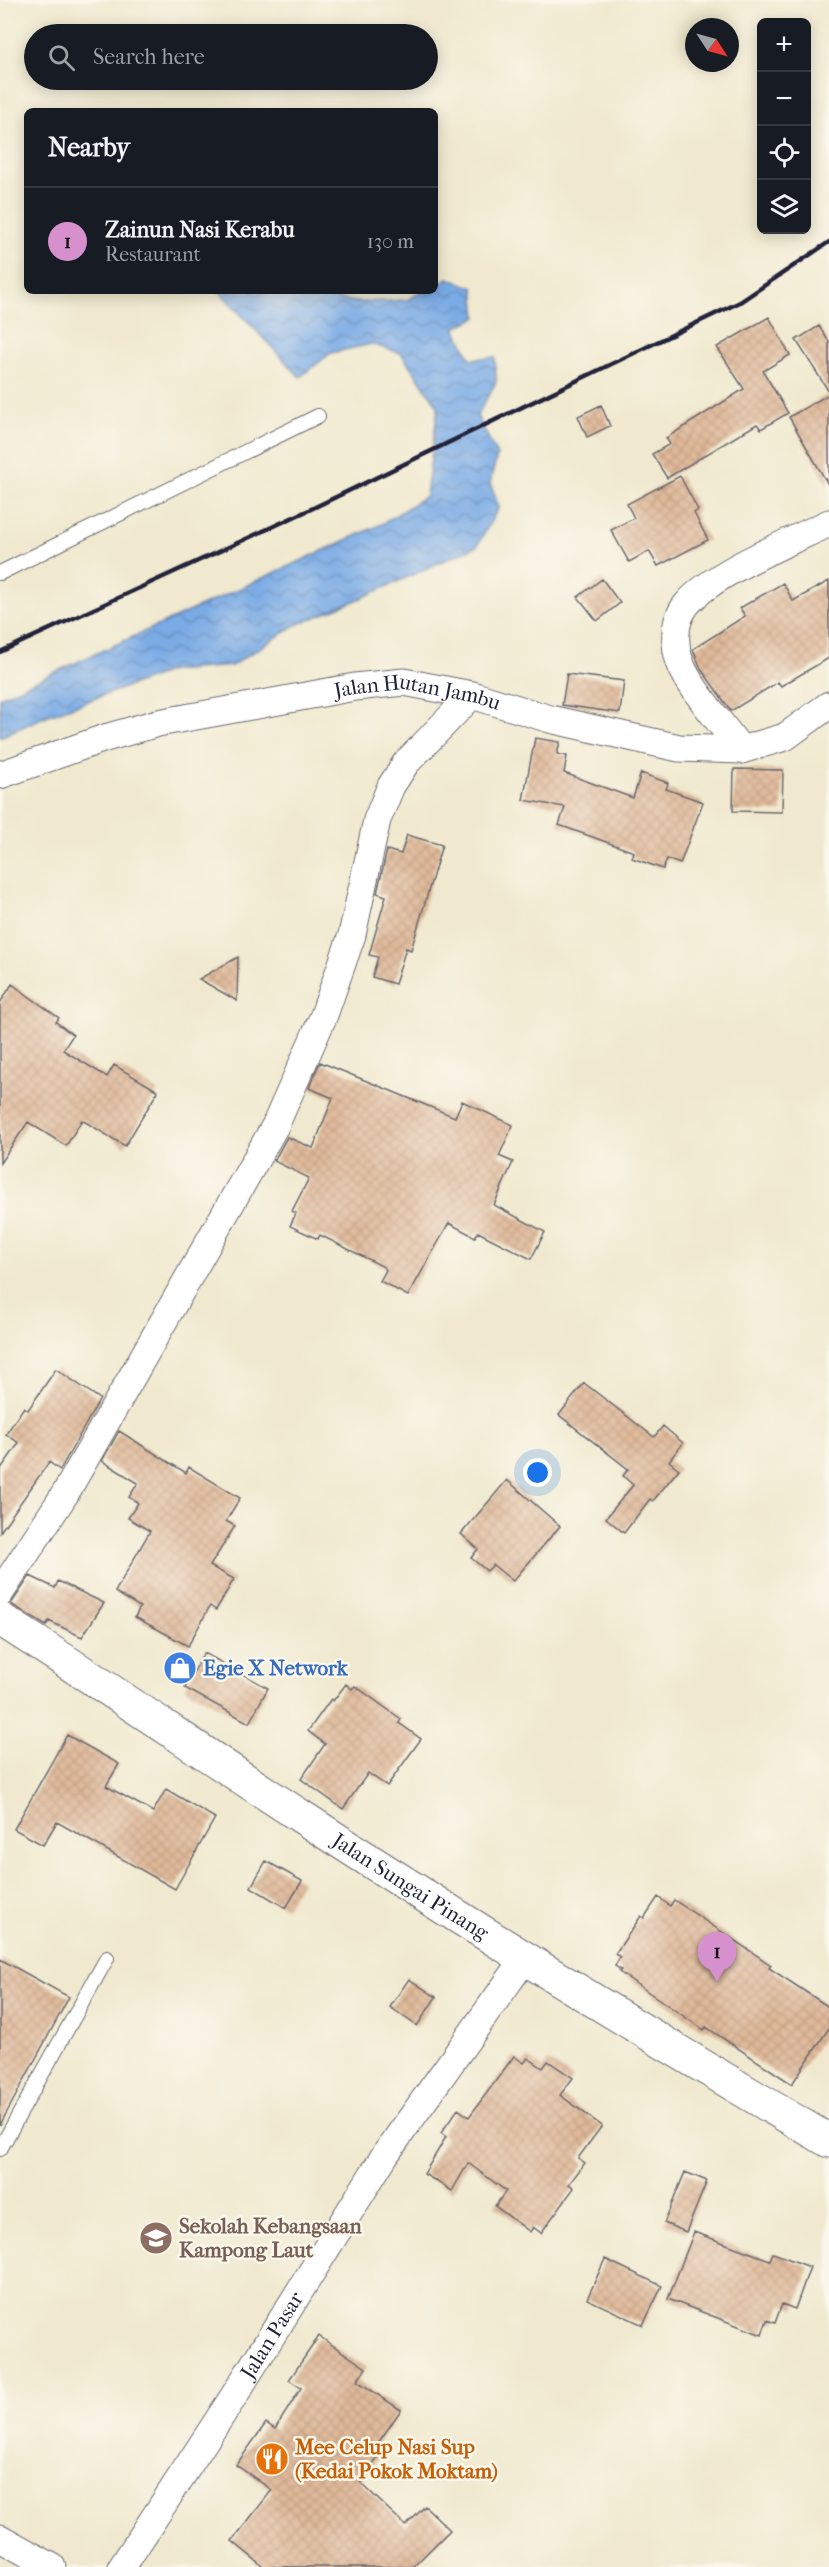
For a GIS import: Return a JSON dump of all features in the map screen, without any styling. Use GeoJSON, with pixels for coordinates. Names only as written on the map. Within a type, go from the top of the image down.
{"type":"FeatureCollection","features":[{"type":"Feature","properties":{"kind":"street"},"geometry":{"type":"LineString","coordinates":[[741,750],[686,676],[677,652],[675,626],[686,604],[721,576],[829,523]]}},
{"type":"Feature","properties":{"kind":"street","name":"Jalan Hutan Jambu"},"geometry":{"type":"LineString","coordinates":[[0,775],[105,738],[158,723],[356,687],[404,682],[472,695],[550,719],[679,748],[741,750],[785,737],[829,705]]}},
{"type":"Feature","properties":{"kind":"street"},"geometry":{"type":"LineString","coordinates":[[0,1593],[65,1494],[275,1126],[324,1016],[352,935],[377,820],[391,786],[406,763],[472,695]]}},
{"type":"Feature","properties":{"kind":"street","name":"Jalan Sungai Pinang"},"geometry":{"type":"LineString","coordinates":[[0,1619],[307,1820],[702,2066],[829,2141]]}},
{"type":"Feature","properties":{"kind":"street","name":"Jalan Pasar"},"geometry":{"type":"LineString","coordinates":[[122,2567],[386,2156],[526,1957]]}},
{"type":"Feature","properties":{"kind":"street"},"geometry":{"type":"LineString","coordinates":[[7,2551],[52,2567]]}},
{"type":"Feature","properties":{"kind":"lane"},"geometry":{"type":"LineString","coordinates":[[0,573],[318,416]]}},
{"type":"Feature","properties":{"kind":"lane"},"geometry":{"type":"LineString","coordinates":[[0,2149],[107,1958]]}},
{"type":"Feature","properties":{"kind":"water"},"geometry":{"type":"Polygon","coordinates":[[[448,278],[474,288],[477,317],[455,328],[471,359],[495,357],[496,382],[477,416],[497,455],[490,483],[499,507],[477,546],[294,626],[231,666],[171,671],[46,716],[0,737],[0,697],[382,524],[426,496],[438,406],[401,353],[371,344],[331,353],[300,377],[222,294],[311,294],[357,302],[407,300],[418,294],[438,294],[438,283],[448,278]]]}},
{"type":"Feature","properties":{"kind":"building"},"geometry":{"type":"Polygon","coordinates":[[[769,317],[790,355],[763,371],[788,413],[761,429],[757,424],[667,478],[652,454],[670,444],[666,438],[744,389],[717,347],[769,317]]]}},
{"type":"Feature","properties":{"kind":"building"},"geometry":{"type":"Polygon","coordinates":[[[819,326],[829,342],[829,392],[796,340],[819,326]]]}},
{"type":"Feature","properties":{"kind":"building"},"geometry":{"type":"Polygon","coordinates":[[[829,394],[829,486],[789,417],[829,394]]]}},
{"type":"Feature","properties":{"kind":"building"},"geometry":{"type":"Polygon","coordinates":[[[601,405],[610,426],[587,437],[578,416],[601,405]]]}},
{"type":"Feature","properties":{"kind":"building"},"geometry":{"type":"Polygon","coordinates":[[[680,476],[698,510],[694,513],[708,540],[658,566],[649,551],[629,562],[611,530],[634,518],[627,504],[680,476]]]}},
{"type":"Feature","properties":{"kind":"building"},"geometry":{"type":"Polygon","coordinates":[[[602,579],[620,603],[597,621],[578,597],[602,579]]]}},
{"type":"Feature","properties":{"kind":"building"},"geometry":{"type":"Polygon","coordinates":[[[829,581],[829,658],[781,686],[778,682],[731,711],[701,669],[693,649],[745,616],[740,608],[783,583],[793,601],[829,581]]]}},
{"type":"Feature","properties":{"kind":"building"},"geometry":{"type":"Polygon","coordinates":[[[567,674],[624,681],[620,713],[562,705],[567,674]]]}},
{"type":"Feature","properties":{"kind":"building"},"geometry":{"type":"Polygon","coordinates":[[[535,738],[560,742],[557,754],[567,756],[564,773],[633,798],[641,773],[668,783],[666,789],[703,802],[680,864],[667,859],[663,869],[632,858],[634,852],[559,825],[565,807],[523,800],[535,738]]]}},
{"type":"Feature","properties":{"kind":"building"},"geometry":{"type":"Polygon","coordinates":[[[734,769],[783,770],[782,812],[733,811],[734,769]]]}},
{"type":"Feature","properties":{"kind":"building"},"geometry":{"type":"Polygon","coordinates":[[[407,835],[442,845],[411,950],[406,948],[395,984],[372,977],[378,957],[369,955],[386,896],[377,893],[387,850],[401,854],[407,835]]]}},
{"type":"Feature","properties":{"kind":"building"},"geometry":{"type":"Polygon","coordinates":[[[238,957],[237,1001],[199,979],[238,957]]]}},
{"type":"Feature","properties":{"kind":"building"},"geometry":{"type":"Polygon","coordinates":[[[12,984],[59,1018],[56,1022],[73,1035],[63,1050],[107,1077],[114,1065],[158,1091],[125,1146],[82,1120],[66,1146],[28,1122],[0,1163],[0,1003],[12,984]]]}},
{"type":"Feature","properties":{"kind":"building"},"geometry":{"type":"Polygon","coordinates":[[[320,1062],[455,1117],[462,1101],[513,1125],[499,1156],[513,1162],[494,1205],[545,1232],[531,1259],[478,1232],[475,1237],[449,1223],[408,1296],[380,1281],[386,1270],[384,1267],[320,1235],[318,1239],[290,1226],[296,1213],[292,1211],[309,1178],[274,1161],[287,1137],[313,1148],[333,1098],[309,1088],[320,1062]]]}},
{"type":"Feature","properties":{"kind":"building"},"geometry":{"type":"Polygon","coordinates":[[[56,1369],[100,1399],[60,1470],[49,1462],[0,1532],[0,1470],[19,1443],[6,1434],[24,1407],[28,1410],[56,1369]]]}},
{"type":"Feature","properties":{"kind":"building"},"geometry":{"type":"Polygon","coordinates":[[[584,1383],[654,1437],[663,1426],[683,1443],[669,1461],[679,1469],[653,1501],[650,1499],[624,1533],[606,1518],[633,1485],[623,1476],[628,1469],[559,1415],[584,1383]]]}},
{"type":"Feature","properties":{"kind":"building"},"geometry":{"type":"Polygon","coordinates":[[[119,1431],[186,1473],[189,1467],[240,1498],[226,1521],[235,1526],[210,1566],[234,1579],[216,1610],[210,1606],[188,1646],[135,1617],[140,1607],[115,1592],[150,1531],[128,1518],[138,1503],[129,1497],[138,1483],[102,1461],[119,1431]]]}},
{"type":"Feature","properties":{"kind":"building"},"geometry":{"type":"Polygon","coordinates":[[[507,1480],[560,1526],[513,1581],[493,1565],[487,1571],[471,1558],[478,1549],[461,1534],[507,1480]]]}},
{"type":"Feature","properties":{"kind":"building"},"geometry":{"type":"Polygon","coordinates":[[[30,1576],[55,1588],[58,1581],[104,1603],[82,1637],[49,1621],[46,1626],[11,1604],[30,1576]]]}},
{"type":"Feature","properties":{"kind":"building"},"geometry":{"type":"Polygon","coordinates":[[[204,1653],[268,1688],[249,1723],[185,1688],[204,1653]]]}},
{"type":"Feature","properties":{"kind":"building"},"geometry":{"type":"Polygon","coordinates":[[[346,1684],[352,1689],[355,1686],[401,1719],[399,1723],[421,1739],[387,1786],[368,1773],[343,1809],[301,1779],[325,1744],[308,1731],[331,1699],[333,1701],[346,1684]]]}},
{"type":"Feature","properties":{"kind":"building"},"geometry":{"type":"Polygon","coordinates":[[[67,1735],[119,1764],[106,1786],[153,1812],[166,1789],[215,1818],[175,1889],[57,1822],[43,1845],[14,1829],[67,1735]]]}},
{"type":"Feature","properties":{"kind":"building"},"geometry":{"type":"Polygon","coordinates":[[[266,1861],[302,1881],[286,1908],[251,1887],[266,1861]]]}},
{"type":"Feature","properties":{"kind":"building"},"geometry":{"type":"Polygon","coordinates":[[[658,1897],[670,1906],[674,1900],[771,1965],[769,1968],[829,2007],[829,2028],[792,2084],[706,2027],[704,2030],[619,1972],[621,1970],[615,1966],[620,1957],[615,1954],[641,1916],[644,1918],[658,1897]]]}},
{"type":"Feature","properties":{"kind":"building"},"geometry":{"type":"Polygon","coordinates":[[[0,1959],[69,1997],[0,2125],[0,1959]]]}},
{"type":"Feature","properties":{"kind":"building"},"geometry":{"type":"Polygon","coordinates":[[[409,1979],[436,1997],[417,2026],[390,2007],[409,1979]]]}},
{"type":"Feature","properties":{"kind":"building"},"geometry":{"type":"Polygon","coordinates":[[[514,2056],[524,2063],[528,2058],[543,2068],[548,2061],[573,2078],[560,2095],[602,2126],[578,2158],[585,2163],[569,2184],[574,2188],[541,2233],[533,2227],[530,2232],[495,2206],[506,2191],[468,2163],[452,2191],[424,2174],[446,2137],[441,2133],[458,2109],[469,2117],[514,2056]]]}},
{"type":"Feature","properties":{"kind":"building"},"geometry":{"type":"Polygon","coordinates":[[[685,2172],[707,2181],[686,2232],[664,2223],[685,2172]]]}},
{"type":"Feature","properties":{"kind":"building"},"geometry":{"type":"Polygon","coordinates":[[[694,2232],[770,2260],[773,2253],[810,2267],[795,2309],[782,2304],[775,2323],[767,2320],[762,2335],[668,2299],[694,2232]]]}},
{"type":"Feature","properties":{"kind":"building"},"geometry":{"type":"Polygon","coordinates":[[[605,2259],[662,2286],[643,2325],[587,2299],[605,2259]]]}},
{"type":"Feature","properties":{"kind":"building"},"geometry":{"type":"Polygon","coordinates":[[[319,2336],[366,2368],[357,2381],[401,2410],[376,2446],[383,2451],[360,2482],[406,2526],[425,2506],[450,2530],[413,2567],[264,2567],[232,2541],[272,2490],[236,2465],[266,2423],[275,2429],[301,2388],[289,2380],[319,2336]]]}},
{"type":"Feature","properties":{"kind":"railway"},"geometry":{"type":"LineString","coordinates":[[0,652],[309,510],[740,302],[829,242]]}},
{"type":"Feature","properties":{"kind":"place","name":"Egie X Network"},"geometry":{"type":"Point","coordinates":[180,1668]}},
{"type":"Feature","properties":{"kind":"place","name":"Zainun Nasi Kerabu"},"geometry":{"type":"Point","coordinates":[717,1982]}},
{"type":"Feature","properties":{"kind":"place","name":"Sekolah Kebangsaan Kampong Laut"},"geometry":{"type":"Point","coordinates":[156,2238]}},
{"type":"Feature","properties":{"kind":"place","name":"Mee Celup Nasi Sup (Kedai Pokok Moktam)"},"geometry":{"type":"Point","coordinates":[272,2459]}}]}
